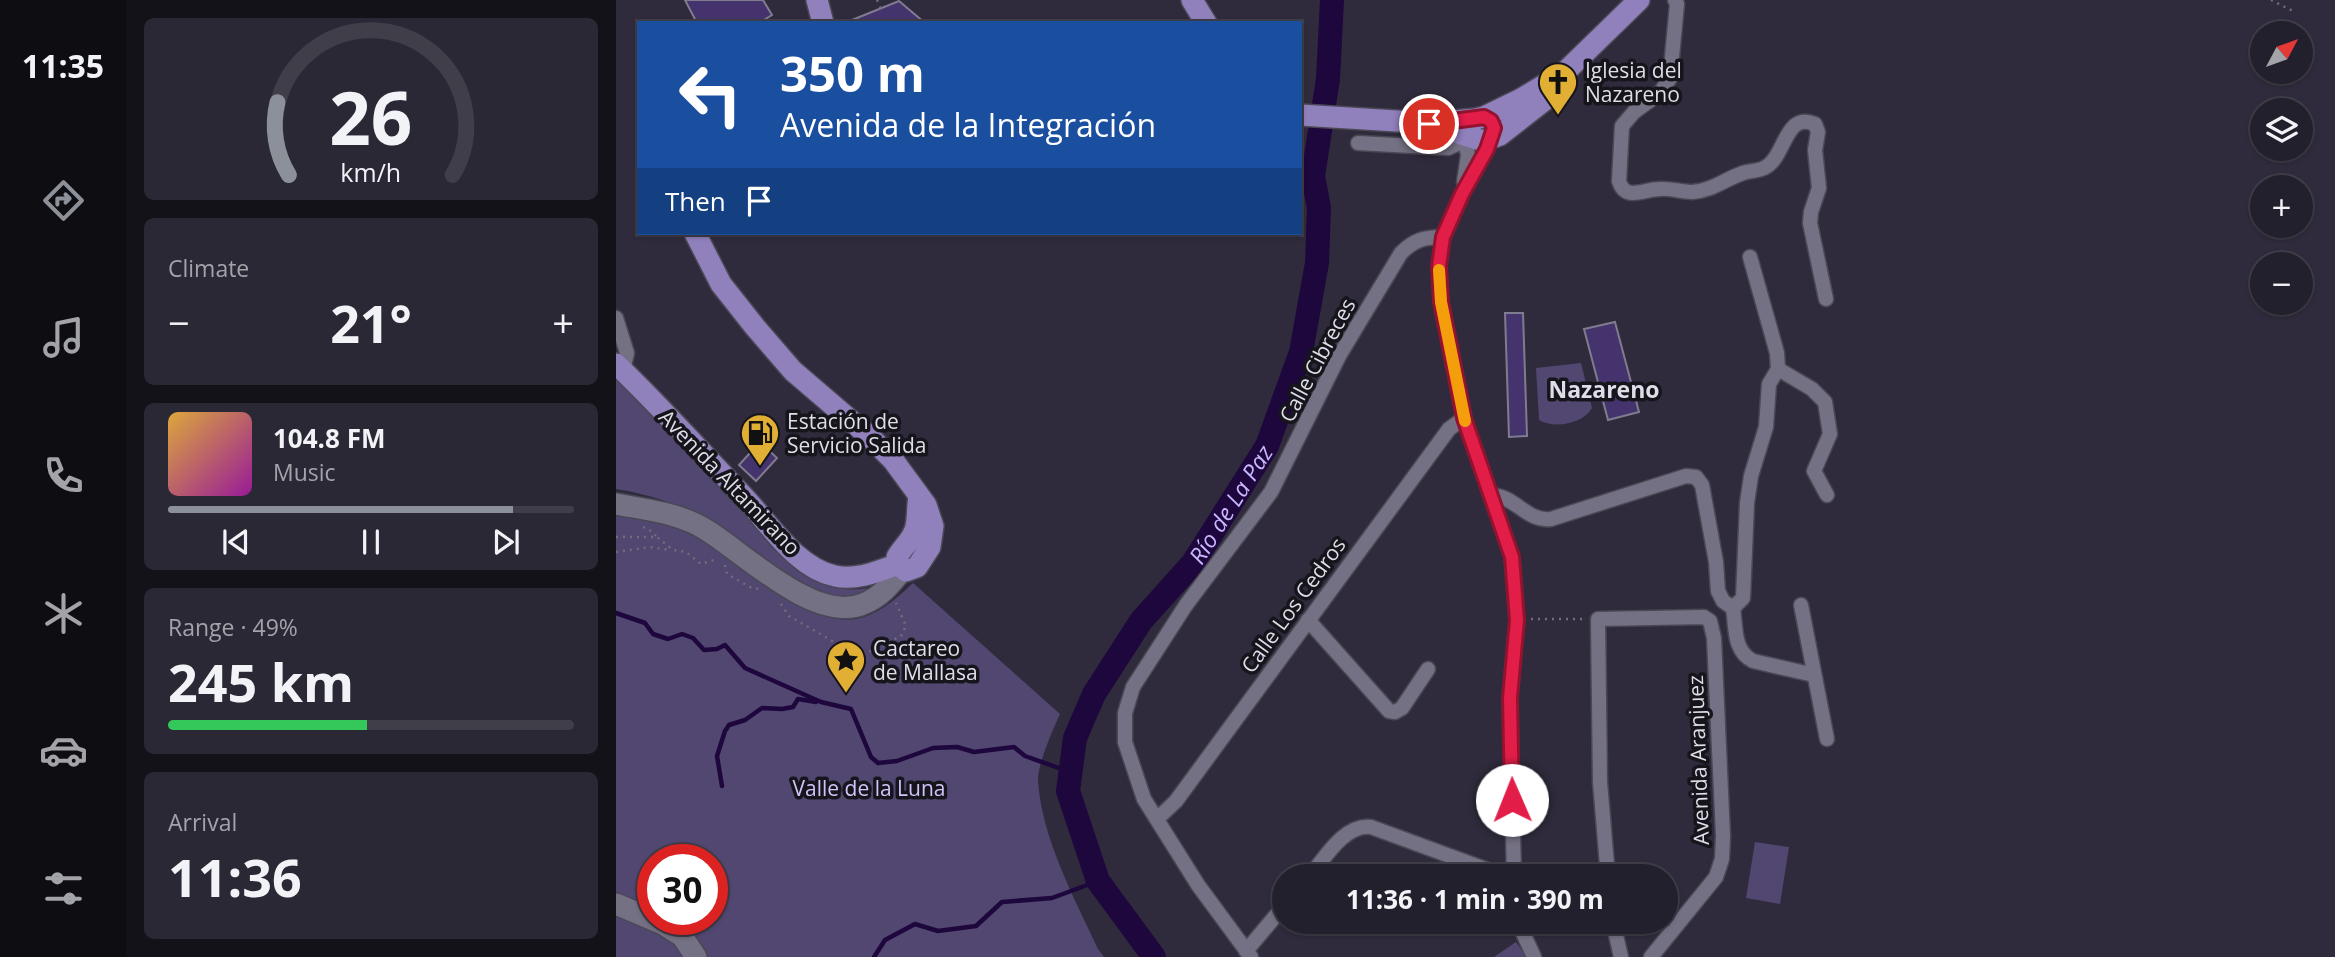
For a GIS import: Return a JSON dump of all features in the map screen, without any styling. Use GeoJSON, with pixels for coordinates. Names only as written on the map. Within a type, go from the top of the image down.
{"type":"FeatureCollection","features":[{"type":"Feature","properties":{"kind":"main road"},"geometry":{"type":"LineString","coordinates":[[817,0],[822,21]]}},
{"type":"Feature","properties":{"kind":"main road"},"geometry":{"type":"LineString","coordinates":[[1192,0],[1205,21]]}},
{"type":"Feature","properties":{"kind":"main road"},"geometry":{"type":"LineString","coordinates":[[1477,138],[1517,123],[1546,99],[1564,73],[1639,0]]}},
{"type":"Feature","properties":{"kind":"main road"},"geometry":{"type":"LineString","coordinates":[[1429,124],[1480,118],[1564,73]]}},
{"type":"Feature","properties":{"kind":"main road"},"geometry":{"type":"LineString","coordinates":[[1302,115],[1429,124],[1477,138],[1494,132],[1493,124],[1480,118]]}},
{"type":"Feature","properties":{"kind":"main road"},"geometry":{"type":"LineString","coordinates":[[616,504],[686,519],[708,530],[775,578],[812,599],[832,606],[861,605],[889,588],[905,562],[916,526],[919,497],[893,460],[793,371],[721,284],[696,235]]}},
{"type":"Feature","properties":{"kind":"main road","name":"Avenida Altamirano"},"geometry":{"type":"LineString","coordinates":[[619,367],[764,517],[792,551],[814,567],[834,576],[848,578],[905,562]]}},
{"type":"Feature","properties":{"kind":"main road"},"geometry":{"type":"LineString","coordinates":[[616,904],[673,930],[682,936],[696,957]]}},
{"type":"Feature","properties":{"kind":"street"},"geometry":{"type":"LineString","coordinates":[[1675,0],[1677,4],[1670,78],[1660,93],[1634,112],[1622,126],[1619,181],[1621,188],[1634,194],[1662,188],[1702,191],[1740,174],[1763,168],[1772,162],[1797,122],[1815,124],[1818,132],[1815,150],[1819,188],[1810,223],[1826,299]]}},
{"type":"Feature","properties":{"kind":"street"},"geometry":{"type":"LineString","coordinates":[[1358,144],[1448,148],[1477,138]]}},
{"type":"Feature","properties":{"kind":"street"},"geometry":{"type":"LineString","coordinates":[[1477,138],[1487,149],[1462,194],[1443,237],[1439,266],[1441,302],[1464,418],[1512,557],[1517,620],[1510,698],[1514,864]]}},
{"type":"Feature","properties":{"kind":"street"},"geometry":{"type":"LineString","coordinates":[[1462,194],[1468,155],[1477,138]]}},
{"type":"Feature","properties":{"kind":"street","name":"Calle Cibreces"},"geometry":{"type":"LineString","coordinates":[[1248,954],[1198,885],[1144,799],[1125,742],[1125,713],[1133,687],[1186,605],[1271,492],[1339,356],[1401,253],[1412,242],[1425,237],[1443,237]]}},
{"type":"Feature","properties":{"kind":"street"},"geometry":{"type":"LineString","coordinates":[[1750,257],[1777,353],[1777,369],[1769,384],[1766,427],[1749,489],[1742,598],[1734,608],[1738,643],[1740,652],[1753,661],[1814,675]]}},
{"type":"Feature","properties":{"kind":"street"},"geometry":{"type":"LineString","coordinates":[[616,318],[627,353],[619,367]]}},
{"type":"Feature","properties":{"kind":"street"},"geometry":{"type":"LineString","coordinates":[[1777,369],[1812,389],[1825,402],[1830,434],[1814,471],[1827,495]]}},
{"type":"Feature","properties":{"kind":"street","name":"Calle Los Cedros"},"geometry":{"type":"LineString","coordinates":[[1157,819],[1176,801],[1450,429],[1464,418]]}},
{"type":"Feature","properties":{"kind":"street"},"geometry":{"type":"LineString","coordinates":[[1490,495],[1506,498],[1531,517],[1541,520],[1686,476],[1696,477],[1702,485],[1717,562],[1718,591],[1723,601],[1734,608]]}},
{"type":"Feature","properties":{"kind":"street"},"geometry":{"type":"LineString","coordinates":[[1801,605],[1827,739]]}},
{"type":"Feature","properties":{"kind":"street","name":"Avenida Aranjuez"},"geometry":{"type":"LineString","coordinates":[[1598,619],[1703,617],[1710,621],[1714,638],[1723,859],[1716,877],[1651,957]]}},
{"type":"Feature","properties":{"kind":"street"},"geometry":{"type":"LineString","coordinates":[[1598,619],[1600,782],[1607,864]]}},
{"type":"Feature","properties":{"kind":"street"},"geometry":{"type":"LineString","coordinates":[[1308,620],[1389,711],[1395,712],[1402,708],[1428,669]]}},
{"type":"Feature","properties":{"kind":"street"},"geometry":{"type":"LineString","coordinates":[[1320,864],[1345,835],[1363,826],[1472,864]]}},
{"type":"Feature","properties":{"kind":"street"},"geometry":{"type":"LineString","coordinates":[[1248,954],[1272,922]]}},
{"type":"Feature","properties":{"kind":"street"},"geometry":{"type":"LineString","coordinates":[[1523,934],[1534,957]]}},
{"type":"Feature","properties":{"kind":"street"},"geometry":{"type":"LineString","coordinates":[[1616,934],[1621,957]]}},
{"type":"Feature","properties":{"kind":"path"},"geometry":{"type":"LineString","coordinates":[[877,0],[880,9]]}},
{"type":"Feature","properties":{"kind":"path"},"geometry":{"type":"LineString","coordinates":[[2271,0],[2293,12]]}},
{"type":"Feature","properties":{"kind":"path"},"geometry":{"type":"LineString","coordinates":[[641,526],[657,537]]}},
{"type":"Feature","properties":{"kind":"path"},"geometry":{"type":"LineString","coordinates":[[616,552],[650,547],[673,550]]}},
{"type":"Feature","properties":{"kind":"path"},"geometry":{"type":"LineString","coordinates":[[1517,620],[1598,619]]}},
{"type":"Feature","properties":{"kind":"green space"},"geometry":{"type":"Polygon","coordinates":[[[1581,363],[1592,408],[1582,418],[1568,423],[1552,424],[1539,420],[1536,368],[1581,363]]]}},
{"type":"Feature","properties":{"kind":"green space"},"geometry":{"type":"Polygon","coordinates":[[[616,377],[673,434],[795,569],[830,586],[868,588],[862,596],[841,597],[800,584],[707,520],[663,500],[616,489],[616,377]]]}},
{"type":"Feature","properties":{"kind":"green space","name":"Valle de la Luna"},"geometry":{"type":"Polygon","coordinates":[[[616,509],[692,533],[794,603],[834,619],[855,619],[871,614],[913,583],[1060,714],[1038,774],[1041,803],[1060,867],[1104,957],[705,957],[694,935],[728,935],[728,844],[637,844],[637,902],[616,895],[616,509]]]}},
{"type":"Feature","properties":{"kind":"green space"},"geometry":{"type":"Polygon","coordinates":[[[1755,842],[1789,847],[1780,904],[1746,898],[1755,842]]]}},
{"type":"Feature","properties":{"kind":"green space"},"geometry":{"type":"Polygon","coordinates":[[[616,912],[637,921],[637,935],[670,935],[688,957],[616,957],[616,912]]]}},
{"type":"Feature","properties":{"kind":"green space"},"geometry":{"type":"Polygon","coordinates":[[[1516,942],[1527,957],[1494,957],[1516,942]]]}},
{"type":"Feature","properties":{"kind":"building"},"geometry":{"type":"Polygon","coordinates":[[[685,0],[763,0],[772,15],[762,21],[696,21],[685,0]]]}},
{"type":"Feature","properties":{"kind":"building"},"geometry":{"type":"Polygon","coordinates":[[[899,1],[923,21],[849,21],[899,1]]]}},
{"type":"Feature","properties":{"kind":"building"},"geometry":{"type":"Polygon","coordinates":[[[1505,313],[1523,313],[1527,436],[1509,437],[1505,313]]]}},
{"type":"Feature","properties":{"kind":"building"},"geometry":{"type":"Polygon","coordinates":[[[1615,322],[1639,412],[1608,420],[1584,329],[1615,322]]]}},
{"type":"Feature","properties":{"kind":"building"},"geometry":{"type":"Polygon","coordinates":[[[760,442],[777,458],[756,481],[739,465],[760,442]]]}},
{"type":"Feature","properties":{"kind":"waterway","name":"Río de La Paz"},"geometry":{"type":"LineString","coordinates":[[1154,957],[1098,881],[1068,791],[1075,738],[1094,694],[1141,621],[1193,563],[1267,446],[1301,352],[1317,263],[1319,208],[1313,176],[1328,79],[1332,0]]}},
{"type":"Feature","properties":{"kind":"waterway"},"geometry":{"type":"LineString","coordinates":[[616,613],[645,623],[653,634],[668,639],[682,634],[693,638],[704,650],[725,645],[745,668],[821,702],[851,709],[871,757],[878,763],[897,761],[933,748],[957,747],[974,752],[1014,747],[1025,756],[1070,772]]}},
{"type":"Feature","properties":{"kind":"waterway"},"geometry":{"type":"LineString","coordinates":[[722,786],[717,756],[729,725],[745,720],[762,708],[793,707],[798,699],[816,702]]}},
{"type":"Feature","properties":{"kind":"waterway"},"geometry":{"type":"LineString","coordinates":[[874,957],[885,940],[915,924],[938,931],[976,926],[1002,902],[1052,898],[1098,881]]}},
{"type":"Feature","properties":{"kind":"slow traffic"},"geometry":{"type":"LineString","coordinates":[[1439,270],[1441,302],[1465,421]]}},
{"type":"Feature","properties":{"kind":"place","name":"Iglesia del Nazareno"},"geometry":{"type":"Point","coordinates":[1558,116]}},
{"type":"Feature","properties":{"kind":"place","name":"Estación de Servicio Salida"},"geometry":{"type":"Point","coordinates":[760,467]}},
{"type":"Feature","properties":{"kind":"place","name":"Cactareo de Mallasa"},"geometry":{"type":"Point","coordinates":[846,694]}},
{"type":"Feature","properties":{"kind":"district","name":"Nazareno"},"geometry":{"type":"Point","coordinates":[1604,389]}},
{"type":"Feature","properties":{"kind":"route"},"geometry":{"type":"LineString","coordinates":[[1429,124],[1484,117],[1491,121],[1494,128],[1487,149],[1462,194],[1443,237],[1439,266],[1441,302],[1464,418],[1512,557],[1517,620],[1510,698],[1512,800]]}}]}
